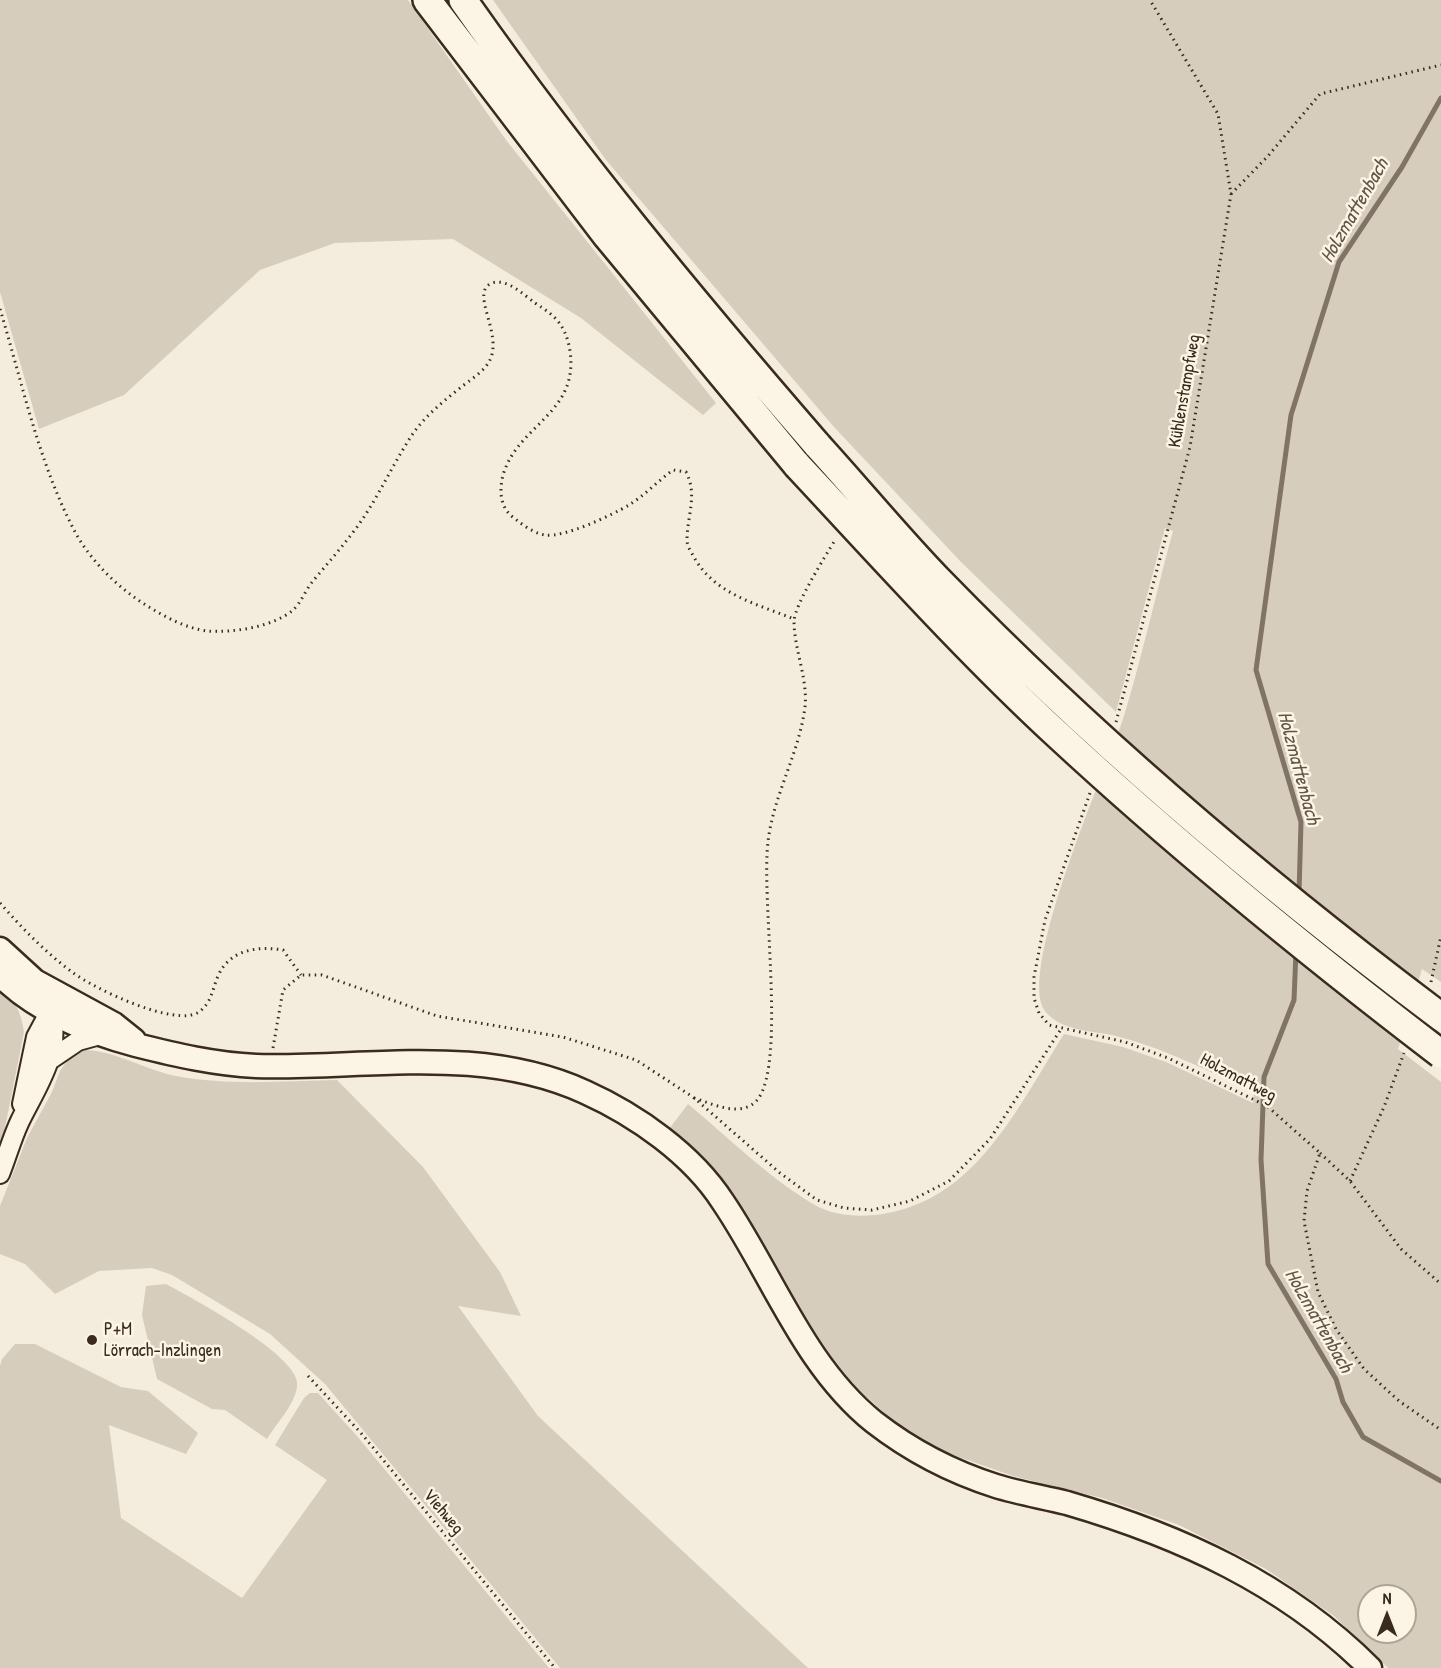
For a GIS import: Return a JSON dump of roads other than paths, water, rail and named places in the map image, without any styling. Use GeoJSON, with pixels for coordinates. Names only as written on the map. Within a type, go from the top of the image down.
{"type":"FeatureCollection","features":[{"type":"Feature","properties":{"kind":"highway"},"geometry":{"type":"LineString","coordinates":[[427,0],[607,236],[797,465],[924,601],[1057,734],[1211,871],[1343,979],[1441,1054]]}},
{"type":"Feature","properties":{"kind":"highway"},"geometry":{"type":"LineString","coordinates":[[464,0],[510,67],[662,260],[818,446],[941,584],[1074,714],[1218,840],[1365,960],[1441,1017]]}},
{"type":"Feature","properties":{"kind":"main road"},"geometry":{"type":"LineString","coordinates":[[0,948],[34,981],[114,1024],[141,1046]]}},
{"type":"Feature","properties":{"kind":"main road"},"geometry":{"type":"LineString","coordinates":[[0,975],[27,998],[100,1035],[209,1062],[270,1066],[451,1062],[507,1066],[583,1091],[621,1111],[660,1138],[694,1168],[722,1198],[814,1354],[842,1392],[873,1421],[907,1445],[948,1467],[996,1486],[1066,1503],[1156,1532],[1212,1557],[1295,1604],[1321,1622],[1370,1668]]}},
{"type":"Feature","properties":{"kind":"main road"},"geometry":{"type":"LineString","coordinates":[[34,981],[50,1011]]}},
{"type":"Feature","properties":{"kind":"street"},"geometry":{"type":"LineString","coordinates":[[0,1174],[19,1124],[50,1060],[55,1036],[50,1011]]}},
{"type":"Feature","properties":{"kind":"street"},"geometry":{"type":"LineString","coordinates":[[19,1124],[36,1037],[50,1011]]}},
{"type":"Feature","properties":{"kind":"street"},"geometry":{"type":"LineString","coordinates":[[50,1060],[78,1041],[100,1035]]}},
{"type":"Feature","properties":{"kind":"waterway","name":"Holzmattenbach"},"geometry":{"type":"LineString","coordinates":[[1299,894],[1301,822],[1256,670],[1291,415],[1339,262],[1402,167],[1441,98]]}},
{"type":"Feature","properties":{"kind":"waterway","name":"Holzmattenbach"},"geometry":{"type":"LineString","coordinates":[[1296,951],[1294,1000],[1264,1077],[1261,1160],[1268,1264],[1336,1379],[1343,1402],[1363,1437],[1441,1481]]}},
{"type":"Feature","properties":{"kind":"place","name":"P+M Lörrach-Inzlingen"},"geometry":{"type":"Point","coordinates":[92,1340]}}]}
